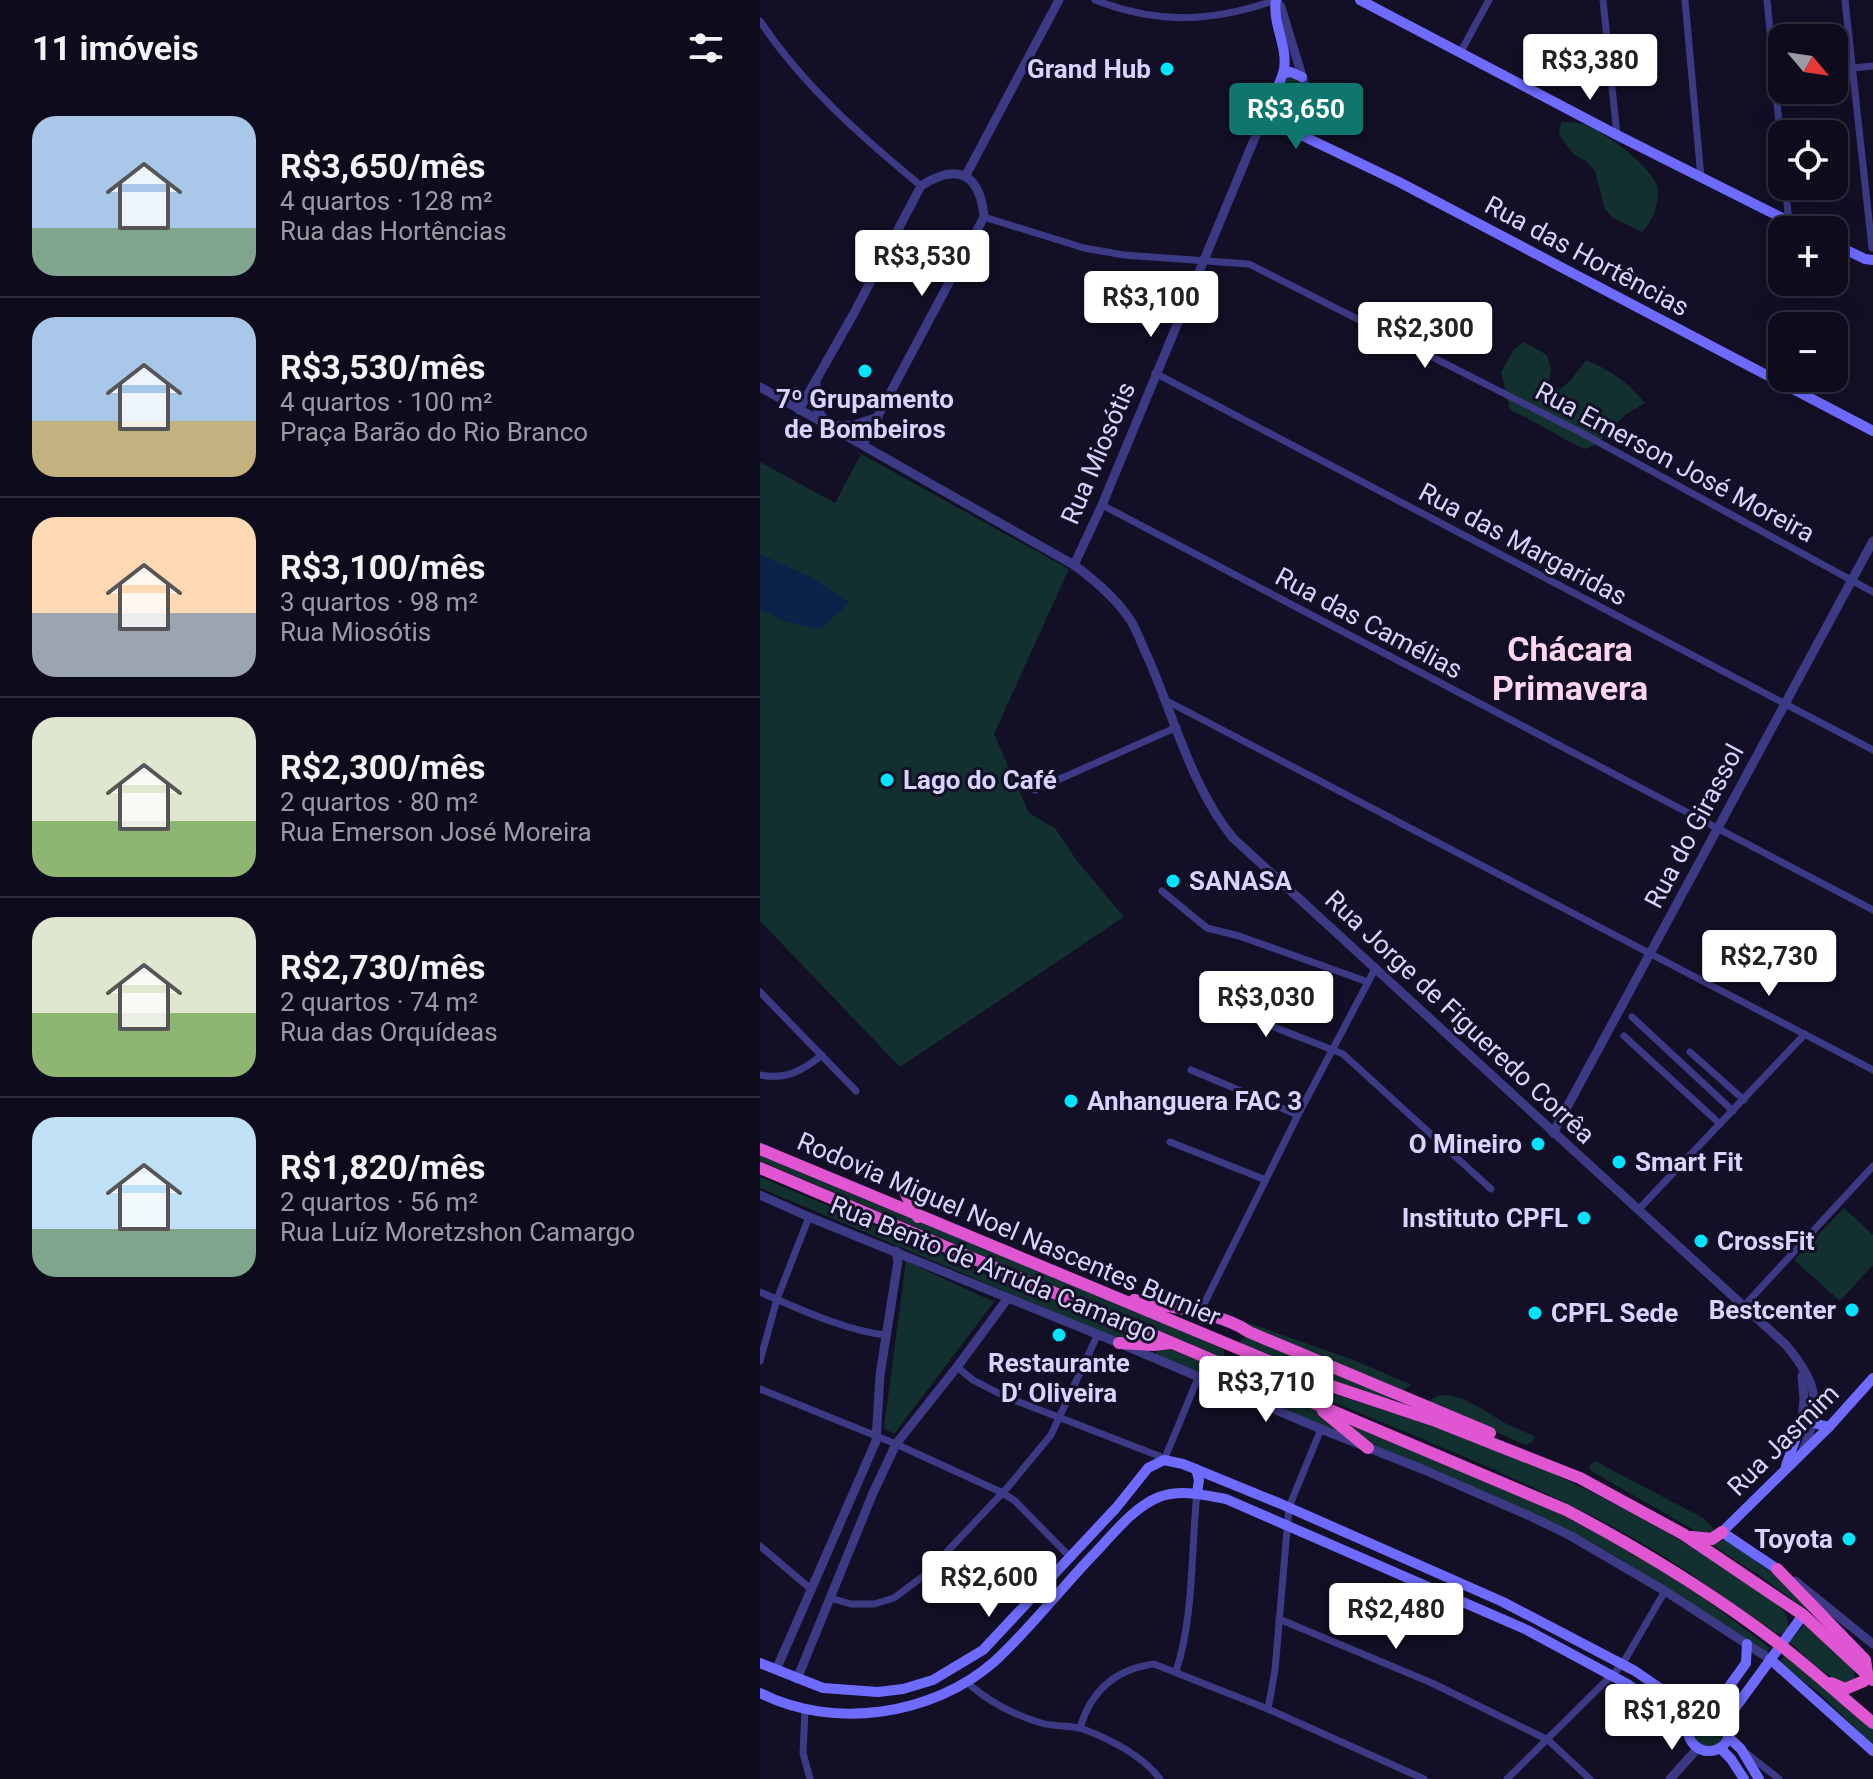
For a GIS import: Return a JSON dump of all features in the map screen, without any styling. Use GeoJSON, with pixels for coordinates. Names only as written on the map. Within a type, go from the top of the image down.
{"type":"FeatureCollection","features":[{"type":"Feature","properties":{"kind":"highway","name":"Rodovia Miguel Noel Nascentes Burnier"},"geometry":{"type":"LineString","coordinates":[[760,1149],[1319,1382],[1433,1420],[1580,1478],[1683,1534],[1803,1615],[1870,1677]]}},
{"type":"Feature","properties":{"kind":"highway","name":"Rodovia Miguel Noel Nascentes Burnier"},"geometry":{"type":"LineString","coordinates":[[760,1168],[1566,1510],[1694,1583],[1780,1645],[1873,1723]]}},
{"type":"Feature","properties":{"kind":"highway"},"geometry":{"type":"LineString","coordinates":[[904,1190],[918,1217]]}},
{"type":"Feature","properties":{"kind":"highway"},"geometry":{"type":"LineString","coordinates":[[1114,1296],[1200,1312],[1240,1326],[1529,1449],[1531,1457]]}},
{"type":"Feature","properties":{"kind":"highway"},"geometry":{"type":"LineString","coordinates":[[1242,1372],[1233,1363],[1231,1345],[1242,1333],[1249,1332]]}},
{"type":"Feature","properties":{"kind":"highway"},"geometry":{"type":"LineString","coordinates":[[1119,1343],[1174,1343]]}},
{"type":"Feature","properties":{"kind":"highway"},"geometry":{"type":"LineString","coordinates":[[1315,1404],[1368,1448]]}},
{"type":"Feature","properties":{"kind":"highway"},"geometry":{"type":"LineString","coordinates":[[1683,1534],[1712,1539],[1722,1532]]}},
{"type":"Feature","properties":{"kind":"highway"},"geometry":{"type":"LineString","coordinates":[[1777,1569],[1855,1647],[1865,1660],[1870,1677],[1845,1689],[1804,1665]]}},
{"type":"Feature","properties":{"kind":"main road"},"geometry":{"type":"LineString","coordinates":[[1277,0],[1273,14],[1285,60],[1284,73],[1291,72],[1302,77]]}},
{"type":"Feature","properties":{"kind":"main road"},"geometry":{"type":"LineString","coordinates":[[1360,0],[1779,216]]}},
{"type":"Feature","properties":{"kind":"main road","name":"Rua Miosótis"},"geometry":{"type":"LineString","coordinates":[[1271,99],[1284,73]]}},
{"type":"Feature","properties":{"kind":"main road"},"geometry":{"type":"LineString","coordinates":[[1271,99],[1278,124]]}},
{"type":"Feature","properties":{"kind":"main road","name":"Rua das Hortências"},"geometry":{"type":"LineString","coordinates":[[1278,124],[1399,182],[1873,431]]}},
{"type":"Feature","properties":{"kind":"main road"},"geometry":{"type":"LineString","coordinates":[[1848,248],[1872,254]]}},
{"type":"Feature","properties":{"kind":"main road","name":"Rua Jasmim"},"geometry":{"type":"LineString","coordinates":[[1722,1532],[1871,1386]]}},
{"type":"Feature","properties":{"kind":"main road"},"geometry":{"type":"LineString","coordinates":[[1785,1471],[1802,1420],[1829,1427]]}},
{"type":"Feature","properties":{"kind":"main road"},"geometry":{"type":"LineString","coordinates":[[760,1663],[823,1688],[868,1692],[903,1689],[933,1680],[983,1650],[1116,1508],[1148,1468],[1164,1460],[1196,1469],[1289,1507],[1490,1596],[1622,1665],[1682,1701],[1696,1713]]}},
{"type":"Feature","properties":{"kind":"main road"},"geometry":{"type":"LineString","coordinates":[[1196,1469],[1199,1480],[1197,1493]]}},
{"type":"Feature","properties":{"kind":"main road"},"geometry":{"type":"LineString","coordinates":[[1141,1478],[1143,1492],[1152,1501]]}},
{"type":"Feature","properties":{"kind":"main road"},"geometry":{"type":"LineString","coordinates":[[760,1693],[820,1714],[867,1714],[940,1695],[993,1663],[1128,1519],[1160,1497],[1197,1493],[1226,1499],[1497,1615],[1612,1676],[1688,1727]]}},
{"type":"Feature","properties":{"kind":"main road"},"geometry":{"type":"LineString","coordinates":[[1739,1543],[1736,1529],[1742,1514]]}},
{"type":"Feature","properties":{"kind":"main road"},"geometry":{"type":"LineString","coordinates":[[1722,1532],[1777,1569]]}},
{"type":"Feature","properties":{"kind":"main road"},"geometry":{"type":"LineString","coordinates":[[1747,1644],[1746,1663],[1713,1709],[1696,1713],[1688,1727],[1690,1739],[1698,1748],[1713,1751],[1720,1748],[1728,1737],[1727,1719],[1803,1615]]}},
{"type":"Feature","properties":{"kind":"main road"},"geometry":{"type":"LineString","coordinates":[[1770,1659],[1873,1751]]}},
{"type":"Feature","properties":{"kind":"main road"},"geometry":{"type":"LineString","coordinates":[[867,1714],[868,1692]]}},
{"type":"Feature","properties":{"kind":"main road"},"geometry":{"type":"LineString","coordinates":[[1713,1709],[1727,1719]]}},
{"type":"Feature","properties":{"kind":"main road"},"geometry":{"type":"LineString","coordinates":[[1728,1737],[1741,1749],[1759,1779]]}},
{"type":"Feature","properties":{"kind":"main road"},"geometry":{"type":"LineString","coordinates":[[1720,1748],[1744,1779]]}},
{"type":"Feature","properties":{"kind":"street"},"geometry":{"type":"LineString","coordinates":[[966,175],[1059,0]]}},
{"type":"Feature","properties":{"kind":"street"},"geometry":{"type":"LineString","coordinates":[[1095,0],[1125,10],[1192,20],[1224,16],[1277,0],[1316,122],[1306,129],[1291,130]]}},
{"type":"Feature","properties":{"kind":"street"},"geometry":{"type":"LineString","coordinates":[[1460,53],[1489,0]]}},
{"type":"Feature","properties":{"kind":"street"},"geometry":{"type":"LineString","coordinates":[[1603,0],[1617,135]]}},
{"type":"Feature","properties":{"kind":"street"},"geometry":{"type":"LineString","coordinates":[[1685,0],[1701,178]]}},
{"type":"Feature","properties":{"kind":"street"},"geometry":{"type":"LineString","coordinates":[[1767,0],[1779,120]]}},
{"type":"Feature","properties":{"kind":"street"},"geometry":{"type":"LineString","coordinates":[[1845,0],[1872,254]]}},
{"type":"Feature","properties":{"kind":"street"},"geometry":{"type":"LineString","coordinates":[[760,21],[805,82],[847,123],[921,186]]}},
{"type":"Feature","properties":{"kind":"street"},"geometry":{"type":"LineString","coordinates":[[1853,68],[1873,66]]}},
{"type":"Feature","properties":{"kind":"street","name":"Rua Miosótis"},"geometry":{"type":"LineString","coordinates":[[1074,565],[1102,505],[1271,99]]}},
{"type":"Feature","properties":{"kind":"street"},"geometry":{"type":"LineString","coordinates":[[1259,127],[1265,123],[1278,124]]}},
{"type":"Feature","properties":{"kind":"street"},"geometry":{"type":"LineString","coordinates":[[799,410],[921,186],[935,178],[966,175],[977,186],[984,217],[863,444]]}},
{"type":"Feature","properties":{"kind":"street","name":"Rua Emerson José Moreira"},"geometry":{"type":"LineString","coordinates":[[984,217],[1084,248],[1124,255],[1249,264],[1580,432],[1873,592]]}},
{"type":"Feature","properties":{"kind":"street","name":"Rua das Margaridas"},"geometry":{"type":"LineString","coordinates":[[1155,373],[1873,750]]}},
{"type":"Feature","properties":{"kind":"street"},"geometry":{"type":"LineString","coordinates":[[816,383],[816,407],[828,426],[854,425],[878,417]]}},
{"type":"Feature","properties":{"kind":"street","name":"Rua Jorge de Figueredo Corrêa"},"geometry":{"type":"LineString","coordinates":[[760,387],[1074,565],[1117,602],[1133,624],[1201,789],[1217,819],[1233,838],[1786,1345],[1815,1396],[1813,1423],[1802,1453]]}},
{"type":"Feature","properties":{"kind":"street","name":"Rua das Camélias"},"geometry":{"type":"LineString","coordinates":[[1102,505],[1873,910]]}},
{"type":"Feature","properties":{"kind":"street","name":"Rua do Girassol"},"geometry":{"type":"LineString","coordinates":[[1553,1133],[1873,541]]}},
{"type":"Feature","properties":{"kind":"street"},"geometry":{"type":"LineString","coordinates":[[1167,701],[1873,1070]]}},
{"type":"Feature","properties":{"kind":"street"},"geometry":{"type":"LineString","coordinates":[[1035,790],[1177,727]]}},
{"type":"Feature","properties":{"kind":"street"},"geometry":{"type":"LineString","coordinates":[[1162,891],[1207,928],[1239,936],[1368,982]]}},
{"type":"Feature","properties":{"kind":"street"},"geometry":{"type":"LineString","coordinates":[[1200,1312],[1376,967]]}},
{"type":"Feature","properties":{"kind":"street"},"geometry":{"type":"LineString","coordinates":[[760,992],[856,1091]]}},
{"type":"Feature","properties":{"kind":"street"},"geometry":{"type":"LineString","coordinates":[[1210,1002],[1343,1054],[1491,1189]]}},
{"type":"Feature","properties":{"kind":"street"},"geometry":{"type":"LineString","coordinates":[[1632,1017],[1733,1111]]}},
{"type":"Feature","properties":{"kind":"street"},"geometry":{"type":"LineString","coordinates":[[1638,1210],[1805,1034]]}},
{"type":"Feature","properties":{"kind":"street"},"geometry":{"type":"LineString","coordinates":[[1624,1036],[1720,1124]]}},
{"type":"Feature","properties":{"kind":"street"},"geometry":{"type":"LineString","coordinates":[[1690,1052],[1744,1100]]}},
{"type":"Feature","properties":{"kind":"street"},"geometry":{"type":"LineString","coordinates":[[760,1075],[784,1077],[822,1055]]}},
{"type":"Feature","properties":{"kind":"street"},"geometry":{"type":"LineString","coordinates":[[1191,1070],[1298,1115]]}},
{"type":"Feature","properties":{"kind":"street"},"geometry":{"type":"LineString","coordinates":[[1170,1142],[1266,1180]]}},
{"type":"Feature","properties":{"kind":"street"},"geometry":{"type":"LineString","coordinates":[[1744,1306],[1873,1166]]}},
{"type":"Feature","properties":{"kind":"street","name":"Rua Bento de Arruda Camargo"},"geometry":{"type":"LineString","coordinates":[[760,1195],[1422,1469],[1571,1536],[1665,1591],[1770,1659]]}},
{"type":"Feature","properties":{"kind":"street"},"geometry":{"type":"LineString","coordinates":[[760,1361],[777,1299],[809,1217]]}},
{"type":"Feature","properties":{"kind":"street"},"geometry":{"type":"LineString","coordinates":[[776,1670],[876,1437],[886,1335],[898,1261],[896,1251]]}},
{"type":"Feature","properties":{"kind":"street"},"geometry":{"type":"LineString","coordinates":[[760,1292],[861,1330],[886,1335]]}},
{"type":"Feature","properties":{"kind":"street"},"geometry":{"type":"LineString","coordinates":[[797,1679],[896,1444],[1008,1298]]}},
{"type":"Feature","properties":{"kind":"street"},"geometry":{"type":"LineString","coordinates":[[760,1310],[772,1316]]}},
{"type":"Feature","properties":{"kind":"street"},"geometry":{"type":"LineString","coordinates":[[830,1598],[851,1604],[874,1604],[894,1598],[926,1574],[1003,1493],[1051,1435],[1097,1336]]}},
{"type":"Feature","properties":{"kind":"street"},"geometry":{"type":"LineString","coordinates":[[957,1367],[973,1380],[1006,1397],[1164,1460],[1198,1378]]}},
{"type":"Feature","properties":{"kind":"street"},"geometry":{"type":"LineString","coordinates":[[1801,1369],[1804,1394],[1802,1420]]}},
{"type":"Feature","properties":{"kind":"street"},"geometry":{"type":"LineString","coordinates":[[760,1389],[896,1444],[1003,1493],[1069,1556]]}},
{"type":"Feature","properties":{"kind":"street"},"geometry":{"type":"LineString","coordinates":[[1268,1709],[1289,1507],[1321,1429]]}},
{"type":"Feature","properties":{"kind":"street"},"geometry":{"type":"LineString","coordinates":[[1141,1450],[1146,1455],[1148,1468]]}},
{"type":"Feature","properties":{"kind":"street"},"geometry":{"type":"LineString","coordinates":[[1176,1671],[1184,1639],[1197,1493]]}},
{"type":"Feature","properties":{"kind":"street"},"geometry":{"type":"LineString","coordinates":[[760,1546],[812,1590]]}},
{"type":"Feature","properties":{"kind":"street"},"geometry":{"type":"LineString","coordinates":[[1777,1569],[1873,1644]]}},
{"type":"Feature","properties":{"kind":"street"},"geometry":{"type":"LineString","coordinates":[[1507,1779],[1622,1665],[1665,1591]]}},
{"type":"Feature","properties":{"kind":"street"},"geometry":{"type":"LineString","coordinates":[[1279,1619],[1432,1683],[1548,1740],[1590,1779]]}},
{"type":"Feature","properties":{"kind":"street"},"geometry":{"type":"LineString","coordinates":[[1080,1728],[1099,1689],[1136,1667],[1154,1664],[1268,1709],[1424,1779]]}},
{"type":"Feature","properties":{"kind":"street"},"geometry":{"type":"LineString","coordinates":[[966,1681],[1004,1708],[1041,1723],[1080,1728],[1138,1757],[1160,1779]]}},
{"type":"Feature","properties":{"kind":"street"},"geometry":{"type":"LineString","coordinates":[[805,1710],[803,1753],[810,1779]]}},
{"type":"Feature","properties":{"kind":"street"},"geometry":{"type":"LineString","coordinates":[[1670,1779],[1698,1748]]}},
{"type":"Feature","properties":{"kind":"street"},"geometry":{"type":"LineString","coordinates":[[1741,1749],[1779,1779]]}},
{"type":"Feature","properties":{"kind":"green space"},"geometry":{"type":"Polygon","coordinates":[[[1289,75],[1296,77],[1308,119],[1304,125],[1292,125],[1279,117],[1279,92],[1289,75]]]}},
{"type":"Feature","properties":{"kind":"green space"},"geometry":{"type":"Polygon","coordinates":[[[1561,122],[1583,124],[1604,135],[1637,160],[1653,178],[1658,192],[1657,204],[1642,232],[1613,218],[1605,209],[1595,171],[1586,161],[1574,155],[1559,134],[1561,122]]]}},
{"type":"Feature","properties":{"kind":"green space"},"geometry":{"type":"Polygon","coordinates":[[[1524,342],[1547,355],[1551,369],[1549,381],[1559,390],[1586,360],[1618,377],[1645,403],[1625,415],[1597,444],[1585,449],[1575,445],[1510,410],[1501,372],[1514,349],[1524,342]]]}},
{"type":"Feature","properties":{"kind":"green space","name":"Lago do Café"},"geometry":{"type":"Polygon","coordinates":[[[861,454],[1069,569],[994,734],[1029,813],[1055,828],[1077,861],[1124,917],[900,1067],[760,921],[760,462],[835,503],[861,454]]]}},
{"type":"Feature","properties":{"kind":"green space"},"geometry":{"type":"Polygon","coordinates":[[[760,1154],[1106,1297],[1224,1350],[1224,1358],[760,1161],[760,1154]]]}},
{"type":"Feature","properties":{"kind":"green space"},"geometry":{"type":"Polygon","coordinates":[[[760,1177],[947,1256],[966,1267],[1149,1339],[1147,1342],[1111,1336],[760,1188],[760,1177]]]}},
{"type":"Feature","properties":{"kind":"green space"},"geometry":{"type":"Polygon","coordinates":[[[1844,1208],[1873,1235],[1873,1265],[1840,1301],[1794,1260],[1844,1208]]]}},
{"type":"Feature","properties":{"kind":"green space"},"geometry":{"type":"Polygon","coordinates":[[[906,1261],[994,1302],[894,1434],[884,1428],[906,1261]]]}},
{"type":"Feature","properties":{"kind":"green space"},"geometry":{"type":"Polygon","coordinates":[[[1211,1310],[1351,1359],[1412,1385],[1403,1390],[1211,1310]]]}},
{"type":"Feature","properties":{"kind":"green space"},"geometry":{"type":"Polygon","coordinates":[[[1245,1337],[1252,1337],[1392,1396],[1390,1400],[1328,1380],[1240,1344],[1245,1337]]]}},
{"type":"Feature","properties":{"kind":"green space"},"geometry":{"type":"Polygon","coordinates":[[[1162,1349],[1171,1349],[1317,1411],[1347,1434],[1287,1413],[1156,1355],[1162,1349]]]}},
{"type":"Feature","properties":{"kind":"green space"},"geometry":{"type":"Polygon","coordinates":[[[1239,1358],[1318,1389],[1486,1445],[1596,1494],[1681,1541],[1769,1597],[1784,1611],[1788,1628],[1782,1634],[1776,1633],[1691,1574],[1602,1521],[1473,1461],[1255,1370],[1239,1358]]]}},
{"type":"Feature","properties":{"kind":"green space"},"geometry":{"type":"Polygon","coordinates":[[[1439,1395],[1465,1400],[1508,1425],[1535,1436],[1526,1445],[1426,1402],[1439,1395]]]}},
{"type":"Feature","properties":{"kind":"green space"},"geometry":{"type":"Polygon","coordinates":[[[1344,1422],[1552,1510],[1623,1546],[1705,1599],[1770,1648],[1767,1652],[1619,1558],[1562,1527],[1372,1445],[1344,1422]]]}},
{"type":"Feature","properties":{"kind":"green space"},"geometry":{"type":"Polygon","coordinates":[[[1595,1461],[1703,1518],[1714,1532],[1709,1536],[1701,1534],[1591,1471],[1589,1466],[1595,1461]]]}},
{"type":"Feature","properties":{"kind":"green space"},"geometry":{"type":"Polygon","coordinates":[[[1726,1539],[1785,1583],[1809,1605],[1806,1610],[1712,1545],[1726,1539]]]}},
{"type":"Feature","properties":{"kind":"green space"},"geometry":{"type":"Polygon","coordinates":[[[1804,1625],[1850,1664],[1855,1672],[1854,1681],[1846,1682],[1829,1676],[1789,1642],[1804,1625]]]}},
{"type":"Feature","properties":{"kind":"green space"},"geometry":{"type":"Polygon","coordinates":[[[1785,1655],[1873,1728],[1873,1745],[1818,1692],[1779,1663],[1785,1655]]]}},
{"type":"Feature","properties":{"kind":"green space"},"geometry":{"type":"Polygon","coordinates":[[[1709,1713],[1721,1718],[1726,1730],[1721,1742],[1709,1747],[1697,1742],[1692,1730],[1697,1718],[1709,1713]]]}},
{"type":"Feature","properties":{"kind":"water"},"geometry":{"type":"Polygon","coordinates":[[[760,554],[815,579],[850,602],[820,630],[786,622],[760,609],[760,554]]]}},
{"type":"Feature","properties":{"kind":"place","name":"Grand Hub"},"geometry":{"type":"Point","coordinates":[1167,69]}},
{"type":"Feature","properties":{"kind":"place","name":"7º Grupamento de Bombeiros"},"geometry":{"type":"Point","coordinates":[865,371]}},
{"type":"Feature","properties":{"kind":"place","name":"Lago do Café"},"geometry":{"type":"Point","coordinates":[887,780]}},
{"type":"Feature","properties":{"kind":"place","name":"SANASA"},"geometry":{"type":"Point","coordinates":[1173,881]}},
{"type":"Feature","properties":{"kind":"place","name":"Anhanguera FAC 3"},"geometry":{"type":"Point","coordinates":[1071,1101]}},
{"type":"Feature","properties":{"kind":"place","name":"O Mineiro"},"geometry":{"type":"Point","coordinates":[1538,1144]}},
{"type":"Feature","properties":{"kind":"place","name":"Smart Fit"},"geometry":{"type":"Point","coordinates":[1619,1162]}},
{"type":"Feature","properties":{"kind":"place","name":"Instituto CPFL"},"geometry":{"type":"Point","coordinates":[1584,1218]}},
{"type":"Feature","properties":{"kind":"place","name":"CrossFit"},"geometry":{"type":"Point","coordinates":[1701,1241]}},
{"type":"Feature","properties":{"kind":"place","name":"Bestcenter"},"geometry":{"type":"Point","coordinates":[1852,1310]}},
{"type":"Feature","properties":{"kind":"place","name":"CPFL Sede"},"geometry":{"type":"Point","coordinates":[1535,1313]}},
{"type":"Feature","properties":{"kind":"place","name":"Restaurante D' Oliveira"},"geometry":{"type":"Point","coordinates":[1059,1335]}},
{"type":"Feature","properties":{"kind":"place","name":"Toyota"},"geometry":{"type":"Point","coordinates":[1849,1539]}},
{"type":"Feature","properties":{"kind":"district","name":"Chácara Primavera"},"geometry":{"type":"Point","coordinates":[1570,668]}}]}
